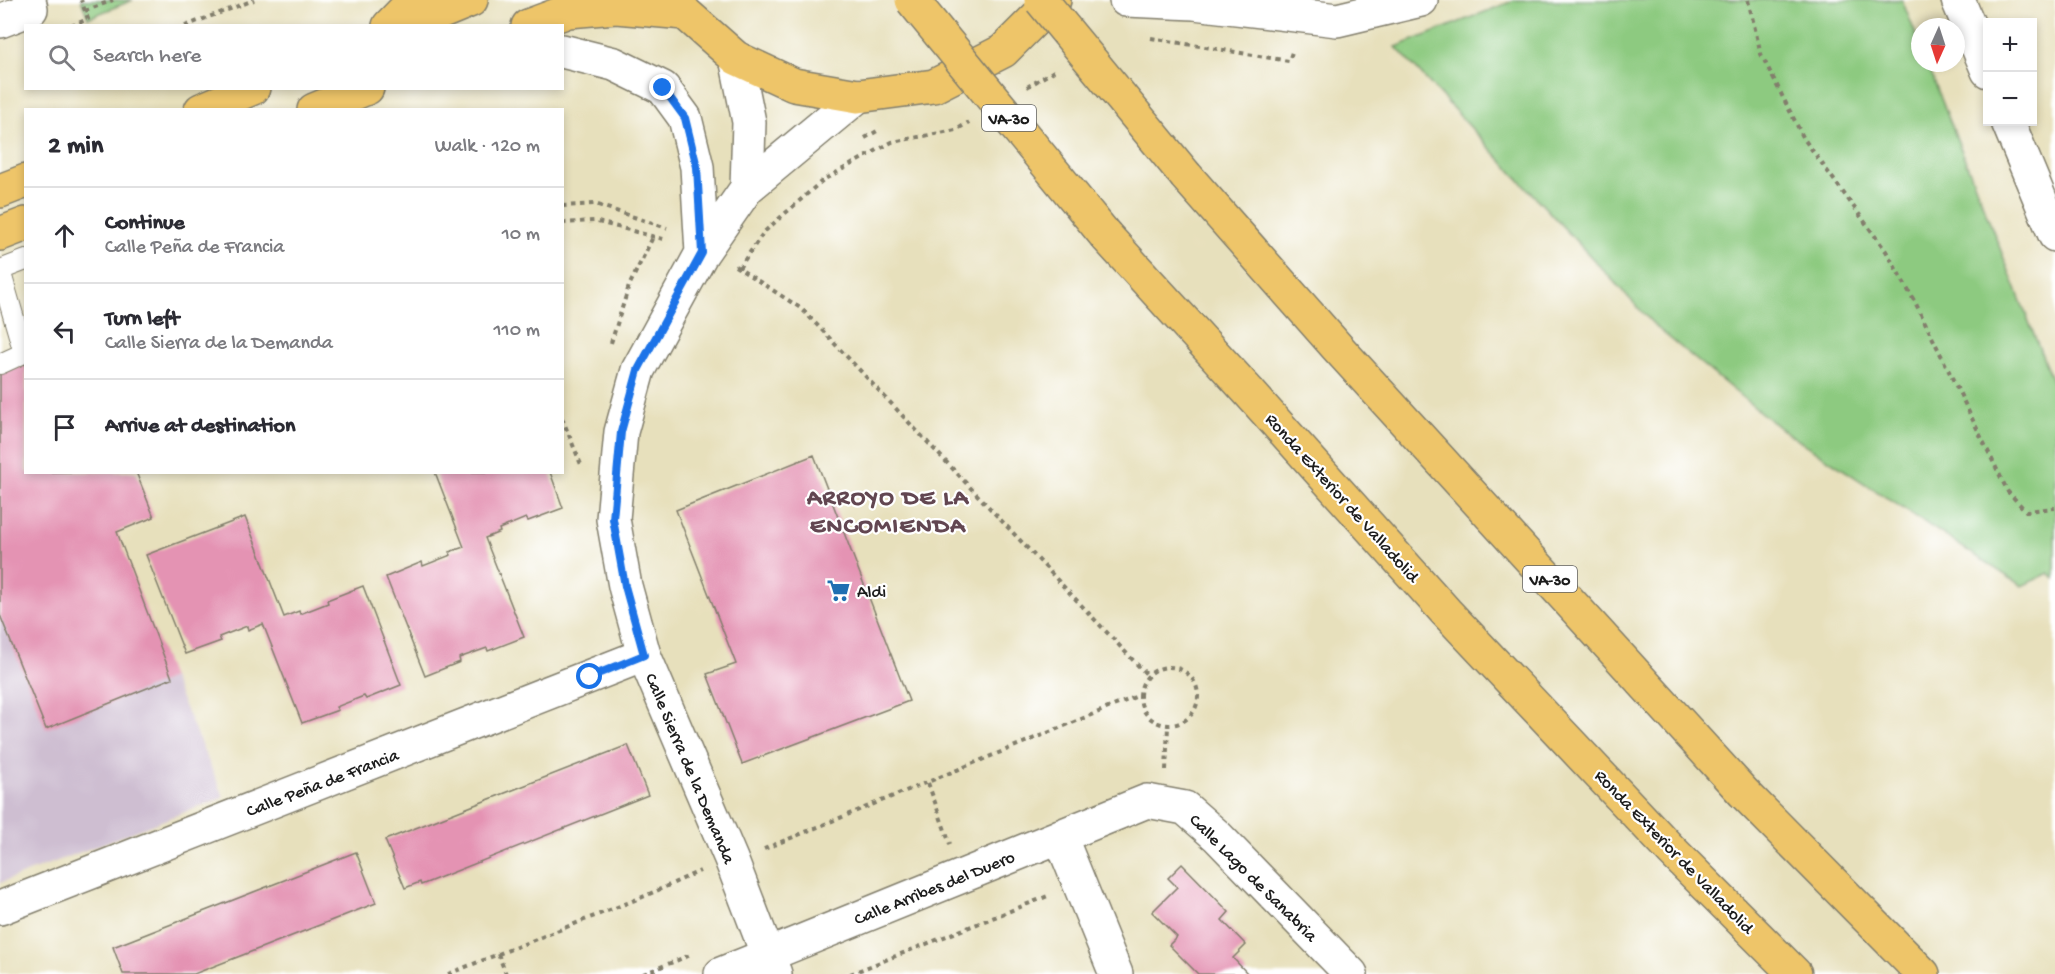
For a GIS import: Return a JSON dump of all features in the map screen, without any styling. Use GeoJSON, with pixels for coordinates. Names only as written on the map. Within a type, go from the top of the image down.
{"type":"FeatureCollection","features":[{"type":"Feature","properties":{"kind":"highway"},"geometry":{"type":"LineString","coordinates":[[391,24],[414,0]]}},
{"type":"Feature","properties":{"kind":"highway"},"geometry":{"type":"LineString","coordinates":[[413,24],[471,0]]}},
{"type":"Feature","properties":{"kind":"highway","name":"Ronda Exterior de Valladolid"},"geometry":{"type":"LineString","coordinates":[[912,0],[1106,236],[1446,612],[1671,850],[1795,974]]}},
{"type":"Feature","properties":{"kind":"highway","name":"VA-30"},"geometry":{"type":"LineString","coordinates":[[1041,0],[1186,176],[1337,347],[1743,792],[1923,974]]}},
{"type":"Feature","properties":{"kind":"highway"},"geometry":{"type":"LineString","coordinates":[[533,24],[567,11],[616,7],[680,7],[736,58],[794,85],[858,96],[934,86],[1002,51],[1054,0]]}},
{"type":"Feature","properties":{"kind":"highway"},"geometry":{"type":"LineString","coordinates":[[206,108],[248,90]]}},
{"type":"Feature","properties":{"kind":"highway"},"geometry":{"type":"LineString","coordinates":[[323,107],[362,90]]}},
{"type":"Feature","properties":{"kind":"highway"},"geometry":{"type":"LineString","coordinates":[[0,191],[24,182]]}},
{"type":"Feature","properties":{"kind":"highway"},"geometry":{"type":"LineString","coordinates":[[0,234],[24,225]]}},
{"type":"Feature","properties":{"kind":"street"},"geometry":{"type":"LineString","coordinates":[[0,21],[31,9],[29,0]]}},
{"type":"Feature","properties":{"kind":"street"},"geometry":{"type":"LineString","coordinates":[[1126,0],[1192,2],[1337,20],[1421,0]]}},
{"type":"Feature","properties":{"kind":"street"},"geometry":{"type":"LineString","coordinates":[[1269,0],[1300,17]]}},
{"type":"Feature","properties":{"kind":"street"},"geometry":{"type":"LineString","coordinates":[[1958,0],[1983,59]]}},
{"type":"Feature","properties":{"kind":"street"},"geometry":{"type":"LineString","coordinates":[[564,52],[614,64],[663,88],[685,118],[716,258]]}},
{"type":"Feature","properties":{"kind":"street"},"geometry":{"type":"LineString","coordinates":[[736,58],[749,122],[747,188]]}},
{"type":"Feature","properties":{"kind":"street","name":"Calle Sierra de la Demanda"},"geometry":{"type":"LineString","coordinates":[[771,964],[730,859],[644,655],[625,586],[613,519],[621,432],[638,370],[716,258],[747,188],[858,96]]}},
{"type":"Feature","properties":{"kind":"street"},"geometry":{"type":"LineString","coordinates":[[2010,126],[2055,235]]}},
{"type":"Feature","properties":{"kind":"street","name":"Calle Peña de Francia"},"geometry":{"type":"LineString","coordinates":[[0,908],[644,655]]}},
{"type":"Feature","properties":{"kind":"street","name":"Calle Arribes del Duero"},"geometry":{"type":"LineString","coordinates":[[721,974],[771,964],[961,876],[1060,836],[1156,803]]}},
{"type":"Feature","properties":{"kind":"street","name":"Calle Lago de Sanabria"},"geometry":{"type":"LineString","coordinates":[[1156,803],[1185,808],[1217,836],[1351,974]]}},
{"type":"Feature","properties":{"kind":"street"},"geometry":{"type":"LineString","coordinates":[[1060,836],[1116,974]]}},
{"type":"Feature","properties":{"kind":"lane"},"geometry":{"type":"LineString","coordinates":[[0,364],[24,353],[0,270],[24,261]]}},
{"type":"Feature","properties":{"kind":"path"},"geometry":{"type":"LineString","coordinates":[[81,0],[89,24]]}},
{"type":"Feature","properties":{"kind":"path"},"geometry":{"type":"LineString","coordinates":[[85,11],[113,0]]}},
{"type":"Feature","properties":{"kind":"path"},"geometry":{"type":"LineString","coordinates":[[191,24],[254,0]]}},
{"type":"Feature","properties":{"kind":"path"},"geometry":{"type":"LineString","coordinates":[[1748,0],[1761,54],[1804,139],[1886,251],[1916,304],[2008,492],[2026,511],[2055,508]]}},
{"type":"Feature","properties":{"kind":"path"},"geometry":{"type":"LineString","coordinates":[[76,24],[88,19]]}},
{"type":"Feature","properties":{"kind":"path"},"geometry":{"type":"LineString","coordinates":[[564,206],[595,204],[657,225]]}},
{"type":"Feature","properties":{"kind":"path"},"geometry":{"type":"LineString","coordinates":[[564,223],[594,221],[654,235]]}},
{"type":"Feature","properties":{"kind":"path"},"geometry":{"type":"LineString","coordinates":[[716,258],[802,309],[1149,676]]}},
{"type":"Feature","properties":{"kind":"path"},"geometry":{"type":"LineString","coordinates":[[1166,668],[1184,671],[1197,686],[1199,695],[1198,705],[1193,714],[1178,724],[1168,726],[1151,719],[1141,704],[1140,695],[1144,682],[1149,676],[1156,670],[1166,668]]}},
{"type":"Feature","properties":{"kind":"path"},"geometry":{"type":"LineString","coordinates":[[448,974],[645,896],[730,859],[765,848],[928,783],[1140,695]]}},
{"type":"Feature","properties":{"kind":"path"},"geometry":{"type":"LineString","coordinates":[[1156,803],[1168,726]]}},
{"type":"Feature","properties":{"kind":"path"},"geometry":{"type":"LineString","coordinates":[[928,783],[961,876]]}},
{"type":"Feature","properties":{"kind":"path"},"geometry":{"type":"LineString","coordinates":[[850,974],[1079,883]]}},
{"type":"Feature","properties":{"kind":"path"},"geometry":{"type":"LineString","coordinates":[[644,974],[695,953]]}},
{"type":"Feature","properties":{"kind":"path"},"geometry":{"type":"LineString","coordinates":[[498,954],[506,974]]}},
{"type":"Feature","properties":{"kind":"shaded area"},"geometry":{"type":"Polygon","coordinates":[[[0,615],[46,728],[172,678],[224,797],[0,883],[0,615]]]}},
{"type":"Feature","properties":{"kind":"green space"},"geometry":{"type":"Polygon","coordinates":[[[81,0],[133,0],[88,18],[81,0]]]}},
{"type":"Feature","properties":{"kind":"green space"},"geometry":{"type":"Polygon","coordinates":[[[1515,0],[1902,0],[1911,22],[1911,72],[1931,72],[2055,388],[2055,579],[2049,573],[2022,586],[1781,429],[1656,327],[1396,47],[1515,0]]]}},
{"type":"Feature","properties":{"kind":"building"},"geometry":{"type":"Polygon","coordinates":[[[24,364],[24,474],[137,474],[154,517],[117,532],[172,678],[46,729],[0,615],[0,373],[24,364]]]}},
{"type":"Feature","properties":{"kind":"building"},"geometry":{"type":"Polygon","coordinates":[[[814,455],[909,701],[742,764],[707,674],[736,664],[676,510],[814,455]]]}},
{"type":"Feature","properties":{"kind":"building"},"geometry":{"type":"Polygon","coordinates":[[[436,474],[551,474],[563,508],[528,521],[526,518],[499,529],[500,532],[485,538],[524,637],[488,651],[487,648],[459,658],[460,662],[425,676],[386,577],[422,562],[423,566],[464,547],[436,474]]]}},
{"type":"Feature","properties":{"kind":"building"},"geometry":{"type":"Polygon","coordinates":[[[245,517],[284,617],[299,611],[300,614],[328,603],[327,600],[363,586],[401,685],[366,699],[364,696],[336,707],[338,710],[302,723],[263,624],[248,630],[247,626],[219,637],[221,641],[185,654],[146,555],[245,517]]]}},
{"type":"Feature","properties":{"kind":"building"},"geometry":{"type":"Polygon","coordinates":[[[628,745],[648,795],[421,885],[420,882],[405,888],[385,840],[628,745]]]}},
{"type":"Feature","properties":{"kind":"building"},"geometry":{"type":"Polygon","coordinates":[[[356,852],[376,903],[194,974],[123,974],[113,947],[356,852]]]}},
{"type":"Feature","properties":{"kind":"building"},"geometry":{"type":"Polygon","coordinates":[[[1182,864],[1229,912],[1222,920],[1246,945],[1233,958],[1248,974],[1198,974],[1169,945],[1177,937],[1152,912],[1177,887],[1168,878],[1182,864]]]}},
{"type":"Feature","properties":{"kind":"place","name":"Aldi"},"geometry":{"type":"Point","coordinates":[839,591]}},
{"type":"Feature","properties":{"kind":"district","name":"ARROYO DE LA ENCOMIENDA"},"geometry":{"type":"Point","coordinates":[888,510]}},
{"type":"Feature","properties":{"kind":"route"},"geometry":{"type":"LineString","coordinates":[[590,677],[644,655],[625,586],[613,519],[621,432],[638,370],[702,253],[697,167],[685,118],[663,88]]}}]}
